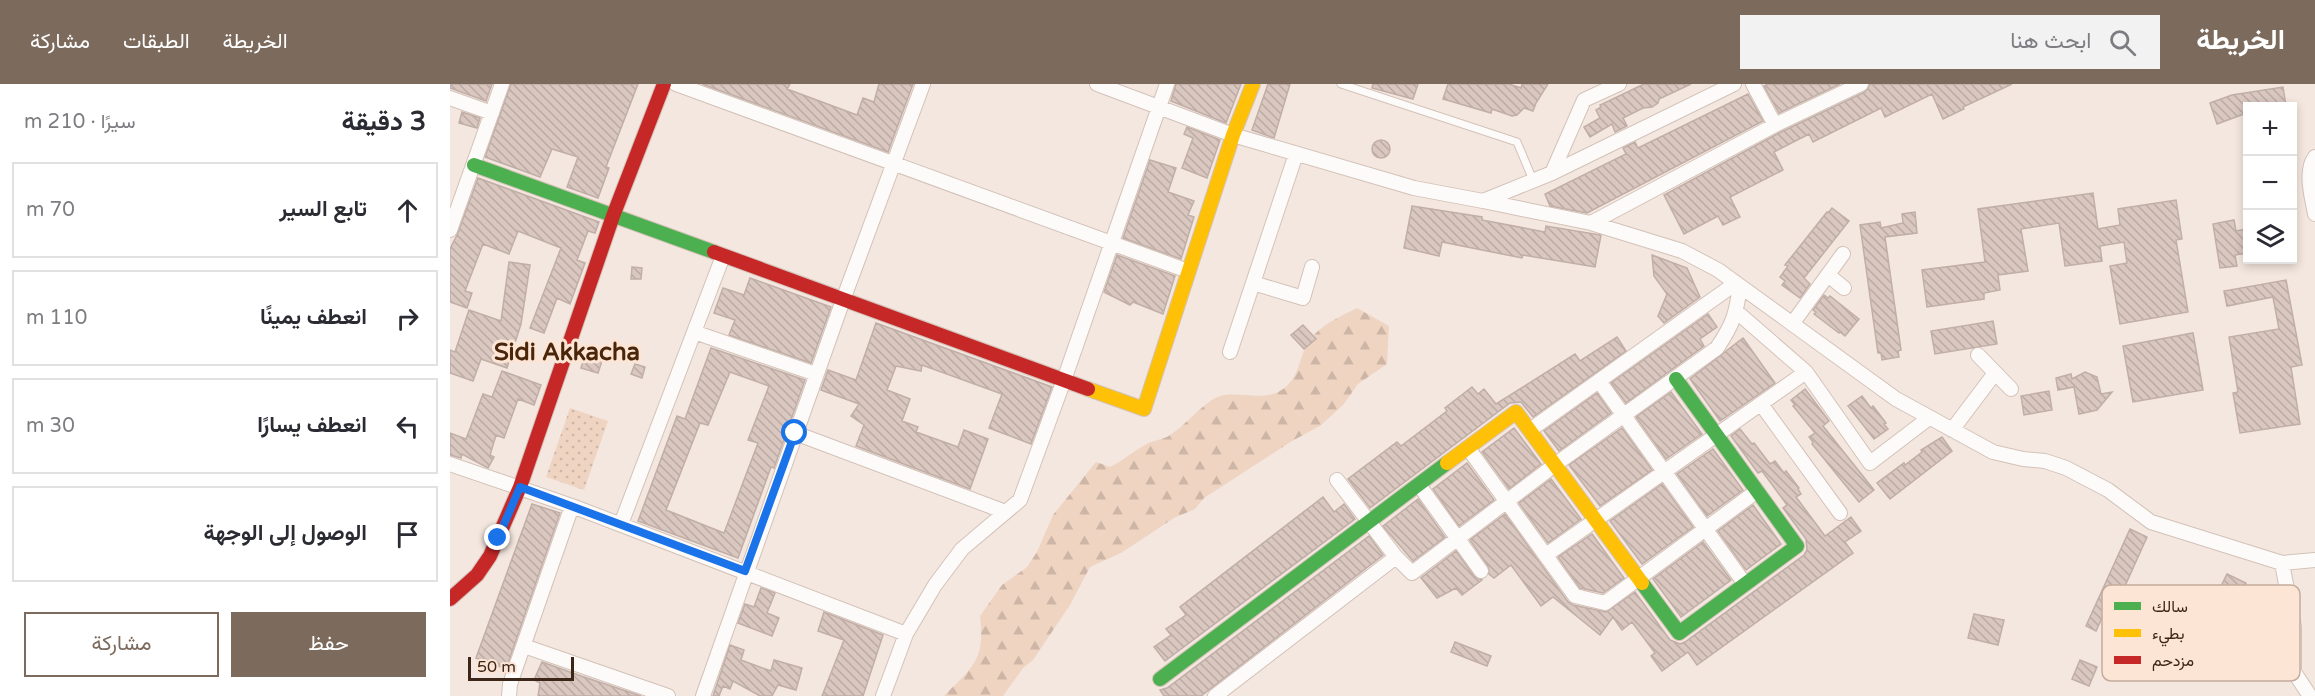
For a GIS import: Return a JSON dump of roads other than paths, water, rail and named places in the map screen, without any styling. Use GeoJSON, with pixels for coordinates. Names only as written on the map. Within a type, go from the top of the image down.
{"type":"FeatureCollection","features":[{"type":"Feature","properties":{"kind":"street"},"geometry":{"type":"LineString","coordinates":[[450,230],[453,214],[474,165],[502,84]]}},
{"type":"Feature","properties":{"kind":"street"},"geometry":{"type":"LineString","coordinates":[[450,598],[477,574],[490,556],[520,487],[613,216],[664,84]]}},
{"type":"Feature","properties":{"kind":"street"},"geometry":{"type":"LineString","coordinates":[[676,84],[1188,271]]}},
{"type":"Feature","properties":{"kind":"street"},"geometry":{"type":"LineString","coordinates":[[703,696],[745,571],[923,84]]}},
{"type":"Feature","properties":{"kind":"street"},"geometry":{"type":"LineString","coordinates":[[1097,84],[1233,135],[1414,188],[1591,223],[1682,251],[1718,270],[1896,399],[1993,452],[2044,461],[2066,468],[2108,490],[2151,522],[2282,563],[2315,560]]}},
{"type":"Feature","properties":{"kind":"street"},"geometry":{"type":"LineString","coordinates":[[883,696],[906,634],[949,565],[962,549],[1003,511],[1020,500],[1167,84]]}},
{"type":"Feature","properties":{"kind":"street"},"geometry":{"type":"LineString","coordinates":[[474,165],[1144,409],[1233,135],[1253,84]]}},
{"type":"Feature","properties":{"kind":"street"},"geometry":{"type":"LineString","coordinates":[[1552,173],[1584,100],[1619,84]]}},
{"type":"Feature","properties":{"kind":"street"},"geometry":{"type":"LineString","coordinates":[[1483,201],[1552,173],[1734,84]]}},
{"type":"Feature","properties":{"kind":"street"},"geometry":{"type":"LineString","coordinates":[[1753,84],[1775,125]]}},
{"type":"Feature","properties":{"kind":"street"},"geometry":{"type":"LineString","coordinates":[[1591,223],[1775,125],[1861,84]]}},
{"type":"Feature","properties":{"kind":"street"},"geometry":{"type":"LineString","coordinates":[[450,98],[492,113]]}},
{"type":"Feature","properties":{"kind":"street"},"geometry":{"type":"LineString","coordinates":[[1230,352],[1296,154]]}},
{"type":"Feature","properties":{"kind":"street"},"geometry":{"type":"LineString","coordinates":[[2315,157],[2310,164],[2309,176],[2315,214]]}},
{"type":"Feature","properties":{"kind":"street"},"geometry":{"type":"LineString","coordinates":[[1792,324],[1843,254]]}},
{"type":"Feature","properties":{"kind":"street"},"geometry":{"type":"LineString","coordinates":[[621,525],[723,256]]}},
{"type":"Feature","properties":{"kind":"street"},"geometry":{"type":"LineString","coordinates":[[1253,283],[1303,298],[1312,267]]}},
{"type":"Feature","properties":{"kind":"street"},"geometry":{"type":"LineString","coordinates":[[1828,275],[1844,288]]}},
{"type":"Feature","properties":{"kind":"street"},"geometry":{"type":"LineString","coordinates":[[1337,480],[1396,557],[1412,573],[1556,464],[1717,348],[1732,326],[1737,312],[1738,285]]}},
{"type":"Feature","properties":{"kind":"street"},"geometry":{"type":"LineString","coordinates":[[1530,430],[1738,285]]}},
{"type":"Feature","properties":{"kind":"street"},"geometry":{"type":"LineString","coordinates":[[1737,312],[1806,372],[1870,463],[1929,418]]}},
{"type":"Feature","properties":{"kind":"street"},"geometry":{"type":"LineString","coordinates":[[694,332],[816,374]]}},
{"type":"Feature","properties":{"kind":"street"},"geometry":{"type":"LineString","coordinates":[[1978,355],[2011,389]]}},
{"type":"Feature","properties":{"kind":"street"},"geometry":{"type":"LineString","coordinates":[[1546,555],[1806,372]]}},
{"type":"Feature","properties":{"kind":"street"},"geometry":{"type":"LineString","coordinates":[[1952,430],[1995,373]]}},
{"type":"Feature","properties":{"kind":"street"},"geometry":{"type":"LineString","coordinates":[[1160,679],[1516,412],[1679,633],[1797,546],[1676,379]]}},
{"type":"Feature","properties":{"kind":"street"},"geometry":{"type":"LineString","coordinates":[[1599,381],[1745,584]]}},
{"type":"Feature","properties":{"kind":"street"},"geometry":{"type":"LineString","coordinates":[[1761,404],[1840,513]]}},
{"type":"Feature","properties":{"kind":"street"},"geometry":{"type":"LineString","coordinates":[[795,433],[1003,511]]}},
{"type":"Feature","properties":{"kind":"street"},"geometry":{"type":"LineString","coordinates":[[1468,448],[1575,596],[1605,603],[1757,491]]}},
{"type":"Feature","properties":{"kind":"street"},"geometry":{"type":"LineString","coordinates":[[450,464],[572,506],[906,634]]}},
{"type":"Feature","properties":{"kind":"street"},"geometry":{"type":"LineString","coordinates":[[1419,485],[1481,571]]}},
{"type":"Feature","properties":{"kind":"street"},"geometry":{"type":"LineString","coordinates":[[509,696],[510,684],[572,506]]}},
{"type":"Feature","properties":{"kind":"street"},"geometry":{"type":"LineString","coordinates":[[1215,696],[1396,557]]}},
{"type":"Feature","properties":{"kind":"street"},"geometry":{"type":"LineString","coordinates":[[2282,563],[2286,585]]}},
{"type":"Feature","properties":{"kind":"street"},"geometry":{"type":"LineString","coordinates":[[524,646],[668,696]]}},
{"type":"Feature","properties":{"kind":"street"},"geometry":{"type":"LineString","coordinates":[[2300,681],[2310,696]]}},
{"type":"Feature","properties":{"kind":"lane"},"geometry":{"type":"LineString","coordinates":[[1341,84],[1517,142],[1533,180]]}},
{"type":"Feature","properties":{"kind":"district","name":"Sidi Akkacha"},"geometry":{"type":"Point","coordinates":[567,352]}}]}
